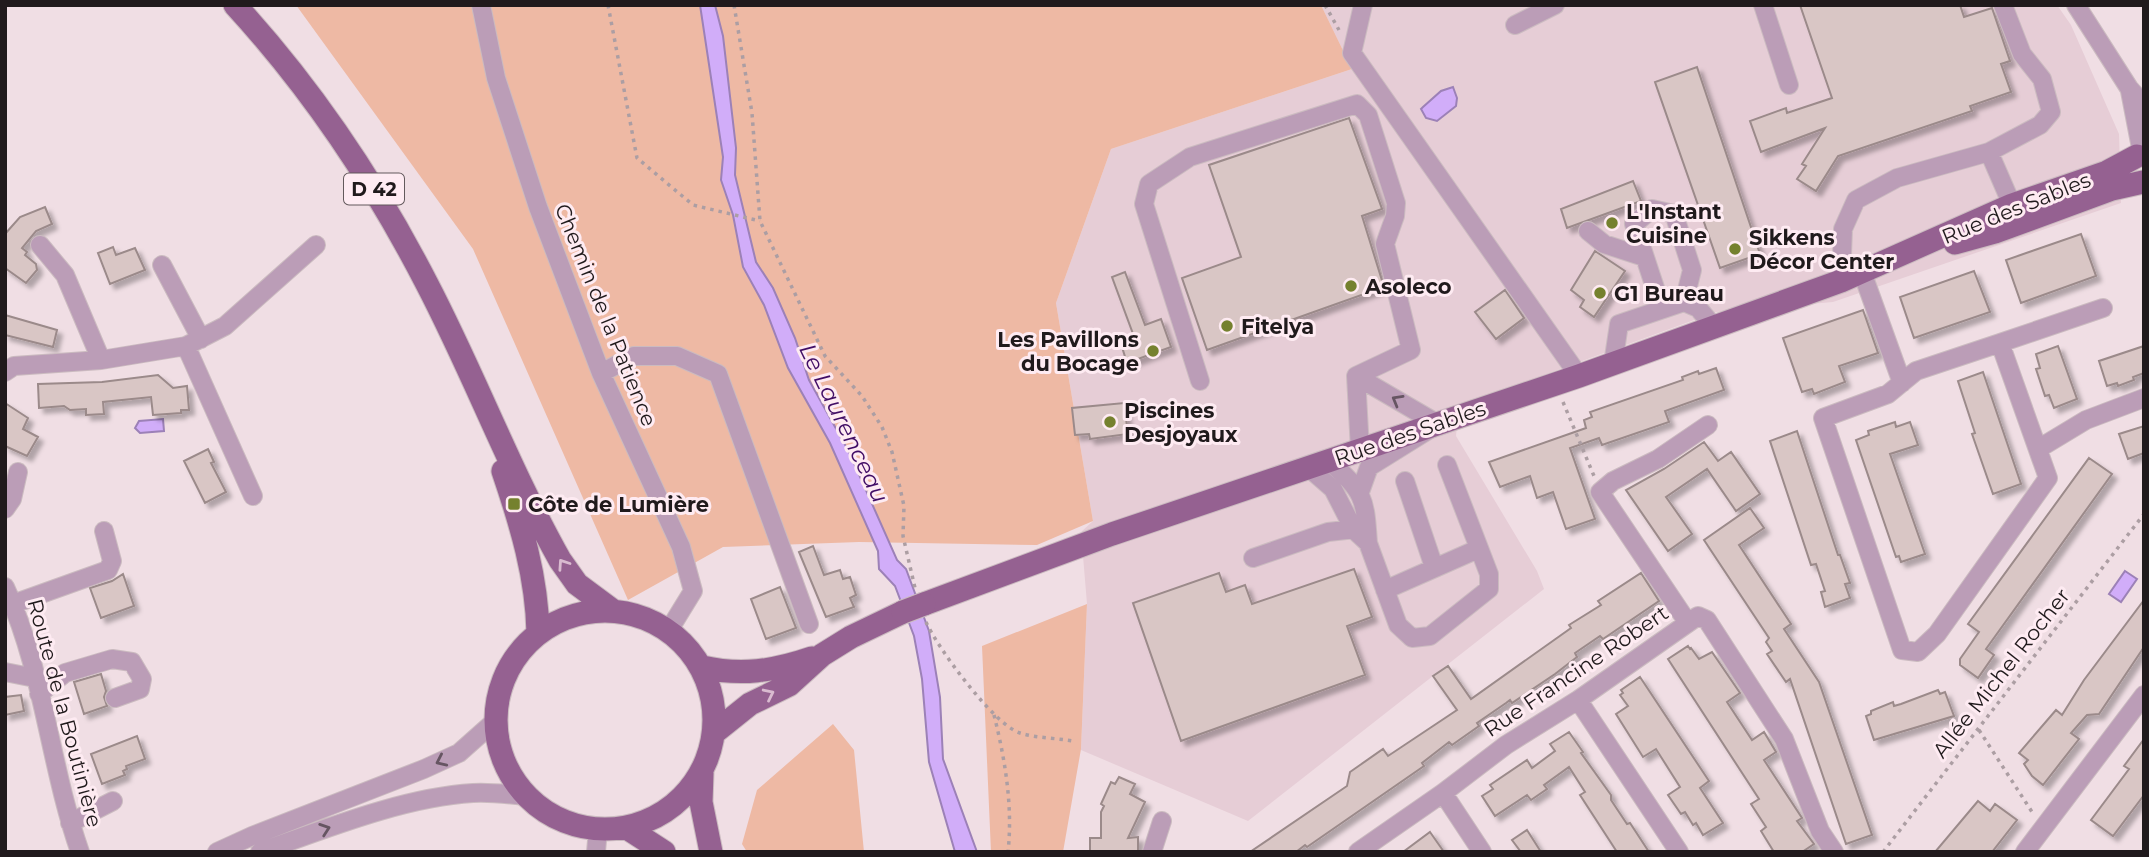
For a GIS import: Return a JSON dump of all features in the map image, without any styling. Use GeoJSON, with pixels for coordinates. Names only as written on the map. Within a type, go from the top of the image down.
{"type":"FeatureCollection","features":[{"type":"Feature","properties":{"kind":"main road","name":"D 42"},"geometry":{"type":"LineString","coordinates":[[235,5],[290,68],[372,186],[427,284],[560,561],[577,584],[612,610]]}},
{"type":"Feature","properties":{"kind":"main road","name":"Rue des Sables"},"geometry":{"type":"LineString","coordinates":[[715,732],[750,704],[789,685],[822,655],[877,622],[1112,534],[1579,376],[1852,276],[2012,205],[2107,172],[2141,149]]}},
{"type":"Feature","properties":{"kind":"main road"},"geometry":{"type":"LineString","coordinates":[[2141,149],[2138,174],[2143,182]]}},
{"type":"Feature","properties":{"kind":"main road","name":"Rue des Sables"},"geometry":{"type":"LineString","coordinates":[[1894,258],[1995,232],[2098,194],[2143,182]]}},
{"type":"Feature","properties":{"kind":"main road","name":"D 42"},"geometry":{"type":"LineString","coordinates":[[478,395],[533,572],[538,633]]}},
{"type":"Feature","properties":{"kind":"main road"},"geometry":{"type":"LineString","coordinates":[[702,773],[688,792],[662,813],[597,840],[572,824],[547,813],[526,796],[510,774],[499,748],[495,721],[500,688],[515,657],[538,633],[561,620],[586,612],[612,610],[642,616],[669,630],[687,647],[702,667],[713,698],[715,732],[702,773],[701,802],[711,852]]}},
{"type":"Feature","properties":{"kind":"main road","name":"Rue des Sables"},"geometry":{"type":"LineString","coordinates":[[702,667],[726,672],[754,673],[783,668],[822,655]]}},
{"type":"Feature","properties":{"kind":"main road"},"geometry":{"type":"LineString","coordinates":[[627,828],[664,852]]}},
{"type":"Feature","properties":{"kind":"street","name":"Chemin de la Patience"},"geometry":{"type":"LineString","coordinates":[[481,5],[500,91],[538,207],[601,373],[681,547],[693,591],[669,630]]}},
{"type":"Feature","properties":{"kind":"street"},"geometry":{"type":"LineString","coordinates":[[1363,5],[1352,53],[1579,376]]}},
{"type":"Feature","properties":{"kind":"street"},"geometry":{"type":"LineString","coordinates":[[1515,24],[1555,5]]}},
{"type":"Feature","properties":{"kind":"street"},"geometry":{"type":"LineString","coordinates":[[1763,5],[1789,85]]}},
{"type":"Feature","properties":{"kind":"street"},"geometry":{"type":"LineString","coordinates":[[1902,383],[1852,276],[1843,229],[1856,200],[1897,178],[1989,152],[2040,125],[2051,113],[2042,79],[2022,54],[2003,5]]}},
{"type":"Feature","properties":{"kind":"street"},"geometry":{"type":"LineString","coordinates":[[2076,5],[2129,88],[2144,105]]}},
{"type":"Feature","properties":{"kind":"street"},"geometry":{"type":"LineString","coordinates":[[2129,88],[2141,149]]}},
{"type":"Feature","properties":{"kind":"street"},"geometry":{"type":"LineString","coordinates":[[1200,381],[1144,204],[1149,184],[1190,157],[1357,104],[1368,115],[1396,203],[1395,216],[1385,244],[1411,350],[1356,376]]}},
{"type":"Feature","properties":{"kind":"street"},"geometry":{"type":"LineString","coordinates":[[1989,152],[2012,205]]}},
{"type":"Feature","properties":{"kind":"street"},"geometry":{"type":"LineString","coordinates":[[1662,309],[1634,223],[1652,209],[1674,214],[1692,270],[1684,302]]}},
{"type":"Feature","properties":{"kind":"street"},"geometry":{"type":"LineString","coordinates":[[1588,231],[1604,244],[1644,257]]}},
{"type":"Feature","properties":{"kind":"street"},"geometry":{"type":"LineString","coordinates":[[40,245],[65,275],[101,360]]}},
{"type":"Feature","properties":{"kind":"street"},"geometry":{"type":"LineString","coordinates":[[5,372],[15,366],[101,360],[193,343],[225,326],[316,245]]}},
{"type":"Feature","properties":{"kind":"street"},"geometry":{"type":"LineString","coordinates":[[162,265],[253,496]]}},
{"type":"Feature","properties":{"kind":"street"},"geometry":{"type":"LineString","coordinates":[[1613,364],[1619,324],[1684,302],[1698,308],[1714,327]]}},
{"type":"Feature","properties":{"kind":"street"},"geometry":{"type":"LineString","coordinates":[[2000,343],[2048,478],[1937,634],[1918,652],[1902,650],[1823,418],[1888,394],[1916,371],[2103,308]]}},
{"type":"Feature","properties":{"kind":"street"},"geometry":{"type":"LineString","coordinates":[[601,373],[634,355],[677,356],[718,374],[809,624]]}},
{"type":"Feature","properties":{"kind":"street"},"geometry":{"type":"LineString","coordinates":[[1356,376],[1438,424],[1369,467],[1360,492]]}},
{"type":"Feature","properties":{"kind":"street"},"geometry":{"type":"LineString","coordinates":[[1356,376],[1360,450]]}},
{"type":"Feature","properties":{"kind":"street"},"geometry":{"type":"LineString","coordinates":[[2038,449],[2085,420],[2144,398]]}},
{"type":"Feature","properties":{"kind":"street"},"geometry":{"type":"LineString","coordinates":[[1688,624],[1600,492],[1613,481],[1658,459],[1708,425]]}},
{"type":"Feature","properties":{"kind":"street"},"geometry":{"type":"LineString","coordinates":[[1319,464],[1360,492],[1366,510],[1363,533]]}},
{"type":"Feature","properties":{"kind":"street"},"geometry":{"type":"LineString","coordinates":[[1319,464],[1363,533],[1398,625],[1412,638],[1430,636],[1489,589],[1489,574],[1447,465]]}},
{"type":"Feature","properties":{"kind":"street"},"geometry":{"type":"LineString","coordinates":[[5,509],[12,499],[18,472]]}},
{"type":"Feature","properties":{"kind":"street"},"geometry":{"type":"LineString","coordinates":[[1405,481],[1434,567]]}},
{"type":"Feature","properties":{"kind":"street"},"geometry":{"type":"LineString","coordinates":[[8,595],[108,570],[112,561],[104,531]]}},
{"type":"Feature","properties":{"kind":"street"},"geometry":{"type":"LineString","coordinates":[[1253,558],[1328,532],[1363,533]]}},
{"type":"Feature","properties":{"kind":"street"},"geometry":{"type":"LineString","coordinates":[[1385,590],[1478,549]]}},
{"type":"Feature","properties":{"kind":"street","name":"Route de la Boutinière"},"geometry":{"type":"LineString","coordinates":[[8,595],[37,686],[79,852]]}},
{"type":"Feature","properties":{"kind":"street","name":"Rue Francine Robert"},"geometry":{"type":"LineString","coordinates":[[1358,852],[1506,745],[1578,700],[1698,616],[1707,620],[1784,739],[1820,831],[1834,852]]}},
{"type":"Feature","properties":{"kind":"street"},"geometry":{"type":"LineString","coordinates":[[6,673],[37,686],[65,673],[112,659],[132,662],[142,679],[140,689],[115,698]]}},
{"type":"Feature","properties":{"kind":"street"},"geometry":{"type":"LineString","coordinates":[[2025,852],[2144,695]]}},
{"type":"Feature","properties":{"kind":"street"},"geometry":{"type":"LineString","coordinates":[[1578,700],[1679,852]]}},
{"type":"Feature","properties":{"kind":"street"},"geometry":{"type":"LineString","coordinates":[[217,852],[436,764],[459,753],[495,721]]}},
{"type":"Feature","properties":{"kind":"street"},"geometry":{"type":"LineString","coordinates":[[260,852],[355,818],[433,799],[472,793],[526,796]]}},
{"type":"Feature","properties":{"kind":"street"},"geometry":{"type":"LineString","coordinates":[[1443,793],[1482,852]]}},
{"type":"Feature","properties":{"kind":"street"},"geometry":{"type":"LineString","coordinates":[[70,823],[113,801]]}},
{"type":"Feature","properties":{"kind":"street"},"geometry":{"type":"LineString","coordinates":[[1152,852],[1162,821]]}},
{"type":"Feature","properties":{"kind":"path"},"geometry":{"type":"LineString","coordinates":[[608,5],[637,158],[693,205],[760,221]]}},
{"type":"Feature","properties":{"kind":"path"},"geometry":{"type":"LineString","coordinates":[[734,5],[752,113],[760,221],[825,356],[862,396],[882,427],[892,452],[904,506],[903,536],[917,606],[939,648],[994,713],[1017,732],[1073,741]]}},
{"type":"Feature","properties":{"kind":"path"},"geometry":{"type":"LineString","coordinates":[[1555,384],[1600,492]]}},
{"type":"Feature","properties":{"kind":"path","name":"Allée Michel Rocher"},"geometry":{"type":"LineString","coordinates":[[1883,852],[2144,514]]}},
{"type":"Feature","properties":{"kind":"path"},"geometry":{"type":"LineString","coordinates":[[994,713],[1005,760],[1010,838],[1008,852]]}},
{"type":"Feature","properties":{"kind":"path"},"geometry":{"type":"LineString","coordinates":[[1979,729],[2043,829]]}},
{"type":"Feature","properties":{"kind":"shaded area"},"geometry":{"type":"Polygon","coordinates":[[[296,5],[1321,5],[1352,69],[1111,149],[1056,303],[1093,521],[1037,545],[859,542],[723,547],[628,600],[473,249],[296,5]]]}},
{"type":"Feature","properties":{"kind":"shaded area"},"geometry":{"type":"Polygon","coordinates":[[[700,5],[715,5],[723,36],[736,148],[735,175],[756,262],[773,288],[795,338],[809,380],[849,452],[897,560],[906,569],[929,631],[940,697],[943,759],[977,852],[955,852],[929,762],[922,679],[914,636],[895,586],[879,569],[878,551],[830,443],[788,368],[764,305],[743,267],[733,215],[721,180],[723,157],[700,5]]]}},
{"type":"Feature","properties":{"kind":"shaded area"},"geometry":{"type":"Polygon","coordinates":[[[1321,5],[2057,5],[2071,25],[2119,134],[2121,203],[1833,302],[1716,312],[1459,406],[1456,436],[1537,571],[1544,589],[1248,821],[1081,750],[1087,604],[1081,532],[1093,521],[1056,303],[1111,149],[1352,69],[1321,5]]]}},
{"type":"Feature","properties":{"kind":"shaded area"},"geometry":{"type":"Polygon","coordinates":[[[1453,87],[1457,98],[1456,106],[1437,121],[1426,118],[1421,109],[1441,91],[1453,87]]]}},
{"type":"Feature","properties":{"kind":"shaded area"},"geometry":{"type":"Polygon","coordinates":[[[163,419],[164,431],[140,433],[135,428],[139,421],[163,419]]]}},
{"type":"Feature","properties":{"kind":"shaded area"},"geometry":{"type":"Polygon","coordinates":[[[2125,571],[2137,579],[2121,602],[2109,594],[2125,571]]]}},
{"type":"Feature","properties":{"kind":"shaded area"},"geometry":{"type":"Polygon","coordinates":[[[1087,604],[1081,749],[1063,852],[991,852],[982,646],[1087,604]]]}},
{"type":"Feature","properties":{"kind":"shaded area"},"geometry":{"type":"Polygon","coordinates":[[[833,724],[854,750],[864,852],[747,852],[742,844],[757,790],[833,724]]]}},
{"type":"Feature","properties":{"kind":"building"},"geometry":{"type":"Polygon","coordinates":[[[1800,5],[1960,5],[1964,17],[1992,8],[2010,61],[2001,64],[2011,92],[1970,106],[1972,111],[1838,156],[1816,191],[1797,179],[1806,166],[1802,164],[1825,128],[1761,152],[1750,121],[1786,108],[1787,113],[1832,98],[1800,5]]]}},
{"type":"Feature","properties":{"kind":"building"},"geometry":{"type":"Polygon","coordinates":[[[1697,67],[1760,254],[1720,268],[1655,82],[1697,67]]]}},
{"type":"Feature","properties":{"kind":"building"},"geometry":{"type":"Polygon","coordinates":[[[1349,118],[1382,209],[1362,216],[1384,287],[1207,350],[1182,278],[1241,257],[1209,165],[1349,118]]]}},
{"type":"Feature","properties":{"kind":"building"},"geometry":{"type":"Polygon","coordinates":[[[1633,181],[1641,201],[1567,228],[1561,209],[1633,181]]]}},
{"type":"Feature","properties":{"kind":"building"},"geometry":{"type":"Polygon","coordinates":[[[45,207],[52,224],[36,231],[22,248],[27,252],[25,255],[36,264],[37,270],[26,283],[5,268],[5,234],[20,217],[45,207]]]}},
{"type":"Feature","properties":{"kind":"building"},"geometry":{"type":"Polygon","coordinates":[[[2081,234],[2096,276],[2021,303],[2006,260],[2081,234]]]}},
{"type":"Feature","properties":{"kind":"building"},"geometry":{"type":"Polygon","coordinates":[[[113,247],[116,255],[135,248],[145,270],[110,284],[98,253],[113,247]]]}},
{"type":"Feature","properties":{"kind":"building"},"geometry":{"type":"Polygon","coordinates":[[[1595,251],[1625,271],[1594,317],[1580,307],[1584,300],[1571,290],[1595,251]]]}},
{"type":"Feature","properties":{"kind":"building"},"geometry":{"type":"Polygon","coordinates":[[[1974,271],[1990,312],[1914,338],[1900,297],[1974,271]]]}},
{"type":"Feature","properties":{"kind":"building"},"geometry":{"type":"Polygon","coordinates":[[[1125,272],[1145,325],[1161,319],[1171,347],[1127,363],[1122,347],[1136,342],[1112,277],[1125,272]]]}},
{"type":"Feature","properties":{"kind":"building"},"geometry":{"type":"Polygon","coordinates":[[[1505,290],[1524,318],[1496,339],[1475,312],[1505,290]]]}},
{"type":"Feature","properties":{"kind":"building"},"geometry":{"type":"Polygon","coordinates":[[[1863,310],[1878,353],[1839,366],[1845,382],[1814,394],[1812,389],[1802,392],[1783,338],[1863,310]]]}},
{"type":"Feature","properties":{"kind":"building"},"geometry":{"type":"Polygon","coordinates":[[[5,315],[57,330],[53,347],[5,335],[5,315]]]}},
{"type":"Feature","properties":{"kind":"building"},"geometry":{"type":"Polygon","coordinates":[[[2058,346],[2077,399],[2054,408],[2049,395],[2045,396],[2036,369],[2040,368],[2036,354],[2058,346]]]}},
{"type":"Feature","properties":{"kind":"building"},"geometry":{"type":"Polygon","coordinates":[[[2144,346],[2144,373],[2118,386],[2117,383],[2107,386],[2099,361],[2144,346]]]}},
{"type":"Feature","properties":{"kind":"building"},"geometry":{"type":"Polygon","coordinates":[[[1716,368],[1724,390],[1665,411],[1669,422],[1602,445],[1599,438],[1570,448],[1595,519],[1566,529],[1553,492],[1537,498],[1530,476],[1500,487],[1489,462],[1586,428],[1584,420],[1592,417],[1590,412],[1683,380],[1682,377],[1698,371],[1699,374],[1716,368]]]}},
{"type":"Feature","properties":{"kind":"building"},"geometry":{"type":"Polygon","coordinates":[[[1983,372],[2021,484],[1993,494],[1972,434],[1975,433],[1958,381],[1983,372]]]}},
{"type":"Feature","properties":{"kind":"building"},"geometry":{"type":"Polygon","coordinates":[[[158,375],[173,388],[187,386],[189,410],[153,415],[151,397],[103,402],[104,414],[86,415],[86,409],[70,410],[64,406],[39,408],[38,384],[102,382],[158,375]]]}},
{"type":"Feature","properties":{"kind":"building"},"geometry":{"type":"Polygon","coordinates":[[[5,403],[28,418],[23,429],[38,437],[27,456],[5,446],[5,403]]]}},
{"type":"Feature","properties":{"kind":"building"},"geometry":{"type":"Polygon","coordinates":[[[1124,403],[1128,434],[1090,439],[1089,434],[1075,435],[1072,408],[1124,403]]]}},
{"type":"Feature","properties":{"kind":"building"},"geometry":{"type":"Polygon","coordinates":[[[1895,422],[1896,427],[1910,422],[1918,445],[1890,454],[1925,554],[1901,562],[1899,556],[1896,557],[1856,440],[1869,435],[1868,431],[1895,422]]]}},
{"type":"Feature","properties":{"kind":"building"},"geometry":{"type":"Polygon","coordinates":[[[2144,426],[2144,453],[2128,459],[2119,434],[2144,426]]]}},
{"type":"Feature","properties":{"kind":"building"},"geometry":{"type":"Polygon","coordinates":[[[1797,431],[1838,555],[1850,583],[1845,584],[1850,598],[1825,607],[1821,592],[1825,591],[1816,564],[1811,565],[1770,441],[1797,431]]]}},
{"type":"Feature","properties":{"kind":"building"},"geometry":{"type":"Polygon","coordinates":[[[1704,442],[1718,461],[1731,452],[1760,494],[1736,511],[1707,469],[1666,497],[1692,534],[1668,551],[1626,490],[1704,442]]]}},
{"type":"Feature","properties":{"kind":"building"},"geometry":{"type":"Polygon","coordinates":[[[208,449],[214,462],[211,463],[226,492],[205,503],[184,461],[208,449]]]}},
{"type":"Feature","properties":{"kind":"building"},"geometry":{"type":"Polygon","coordinates":[[[2089,458],[2112,474],[1986,649],[1994,655],[1978,678],[1960,665],[1960,659],[1979,632],[1968,624],[2089,458]]]}},
{"type":"Feature","properties":{"kind":"building"},"geometry":{"type":"Polygon","coordinates":[[[1750,508],[1764,528],[1739,545],[1791,624],[1784,629],[1819,682],[1872,835],[1846,844],[1790,679],[1786,682],[1767,654],[1772,651],[1766,642],[1769,638],[1704,540],[1750,508]]]}},
{"type":"Feature","properties":{"kind":"building"},"geometry":{"type":"Polygon","coordinates":[[[813,546],[824,575],[840,570],[843,579],[850,577],[856,595],[850,598],[854,607],[826,617],[799,552],[813,546]]]}},
{"type":"Feature","properties":{"kind":"building"},"geometry":{"type":"Polygon","coordinates":[[[1354,569],[1372,617],[1347,626],[1365,675],[1181,741],[1133,603],[1219,573],[1226,592],[1245,585],[1252,604],[1354,569]]]}},
{"type":"Feature","properties":{"kind":"building"},"geometry":{"type":"Polygon","coordinates":[[[1641,573],[1659,601],[1603,639],[1600,636],[1575,653],[1577,657],[1555,674],[1512,703],[1510,700],[1452,745],[1449,742],[1422,763],[1424,766],[1307,847],[1305,845],[1296,852],[1250,852],[1347,786],[1350,772],[1383,749],[1388,756],[1457,710],[1433,676],[1448,666],[1471,699],[1571,628],[1569,625],[1601,605],[1598,601],[1641,573]]]}},
{"type":"Feature","properties":{"kind":"building"},"geometry":{"type":"Polygon","coordinates":[[[123,574],[134,606],[101,618],[90,588],[112,581],[123,574]]]}},
{"type":"Feature","properties":{"kind":"building"},"geometry":{"type":"Polygon","coordinates":[[[780,587],[796,628],[766,639],[751,599],[780,587]]]}},
{"type":"Feature","properties":{"kind":"building"},"geometry":{"type":"Polygon","coordinates":[[[2144,600],[2144,647],[2099,714],[2087,715],[2071,733],[2079,739],[2043,785],[2032,776],[2024,764],[2028,760],[2019,753],[2056,710],[2062,715],[2084,680],[2144,600]]]}},
{"type":"Feature","properties":{"kind":"building"},"geometry":{"type":"Polygon","coordinates":[[[1688,646],[1699,659],[1712,652],[1740,693],[1727,702],[1752,740],[1764,732],[1776,752],[1764,760],[1802,818],[1797,821],[1814,844],[1802,852],[1774,852],[1761,831],[1766,827],[1751,804],[1759,799],[1668,659],[1688,646]]]}},
{"type":"Feature","properties":{"kind":"building"},"geometry":{"type":"Polygon","coordinates":[[[101,674],[107,706],[84,714],[74,682],[101,674]]]}},
{"type":"Feature","properties":{"kind":"building"},"geometry":{"type":"Polygon","coordinates":[[[1640,677],[1709,781],[1700,788],[1723,823],[1703,835],[1685,812],[1681,814],[1668,795],[1680,787],[1656,749],[1643,757],[1616,714],[1628,706],[1620,695],[1623,693],[1621,690],[1640,677]]]}},
{"type":"Feature","properties":{"kind":"building"},"geometry":{"type":"Polygon","coordinates":[[[1938,690],[1940,694],[1945,692],[1954,716],[1874,740],[1866,716],[1871,714],[1871,711],[1893,702],[1894,706],[1901,704],[1938,690]]]}},
{"type":"Feature","properties":{"kind":"building"},"geometry":{"type":"Polygon","coordinates":[[[21,695],[24,711],[5,715],[5,697],[21,695]]]}},
{"type":"Feature","properties":{"kind":"building"},"geometry":{"type":"Polygon","coordinates":[[[1569,732],[1627,824],[1630,823],[1649,852],[1617,852],[1580,795],[1585,792],[1569,767],[1544,785],[1547,789],[1531,800],[1527,795],[1495,816],[1482,796],[1493,789],[1490,785],[1527,760],[1532,768],[1555,751],[1550,744],[1569,732]]]}},
{"type":"Feature","properties":{"kind":"building"},"geometry":{"type":"Polygon","coordinates":[[[137,736],[145,759],[126,766],[127,769],[123,771],[125,775],[102,784],[91,754],[137,736]]]}},
{"type":"Feature","properties":{"kind":"building"},"geometry":{"type":"Polygon","coordinates":[[[2144,739],[2144,795],[2113,836],[2091,820],[2129,769],[2124,766],[2144,739]]]}},
{"type":"Feature","properties":{"kind":"building"},"geometry":{"type":"Polygon","coordinates":[[[1119,777],[1135,784],[1130,794],[1145,802],[1128,838],[1138,837],[1138,852],[1090,852],[1090,838],[1101,838],[1101,812],[1104,806],[1101,804],[1111,782],[1115,784],[1119,777]]]}},
{"type":"Feature","properties":{"kind":"building"},"geometry":{"type":"Polygon","coordinates":[[[1978,801],[1990,811],[1995,804],[2017,820],[1992,852],[1935,852],[1978,801]]]}},
{"type":"Feature","properties":{"kind":"building"},"geometry":{"type":"Polygon","coordinates":[[[1527,830],[1541,852],[1521,852],[1512,840],[1527,830]]]}},
{"type":"Feature","properties":{"kind":"building"},"geometry":{"type":"Polygon","coordinates":[[[1430,832],[1444,852],[1403,852],[1430,832]]]}},
{"type":"Feature","properties":{"kind":"place","name":"L'Instant Cuisine"},"geometry":{"type":"Point","coordinates":[1612,223]}},
{"type":"Feature","properties":{"kind":"place","name":"Sikkens Décor Center"},"geometry":{"type":"Point","coordinates":[1735,249]}},
{"type":"Feature","properties":{"kind":"place","name":"Asoleco"},"geometry":{"type":"Point","coordinates":[1351,286]}},
{"type":"Feature","properties":{"kind":"place","name":"G1 Bureau"},"geometry":{"type":"Point","coordinates":[1600,293]}},
{"type":"Feature","properties":{"kind":"place","name":"Fitelya"},"geometry":{"type":"Point","coordinates":[1227,326]}},
{"type":"Feature","properties":{"kind":"place","name":"Les Pavillons du Bocage"},"geometry":{"type":"Point","coordinates":[1153,351]}},
{"type":"Feature","properties":{"kind":"place","name":"Piscines Desjoyaux"},"geometry":{"type":"Point","coordinates":[1110,422]}},
{"type":"Feature","properties":{"kind":"place","name":"Côte de Lumière"},"geometry":{"type":"Point","coordinates":[514,504]}},
{"type":"Feature","properties":{"kind":"water label","name":"Le Laurenceau"},"geometry":{"type":"Point","coordinates":[844,423]}}]}
